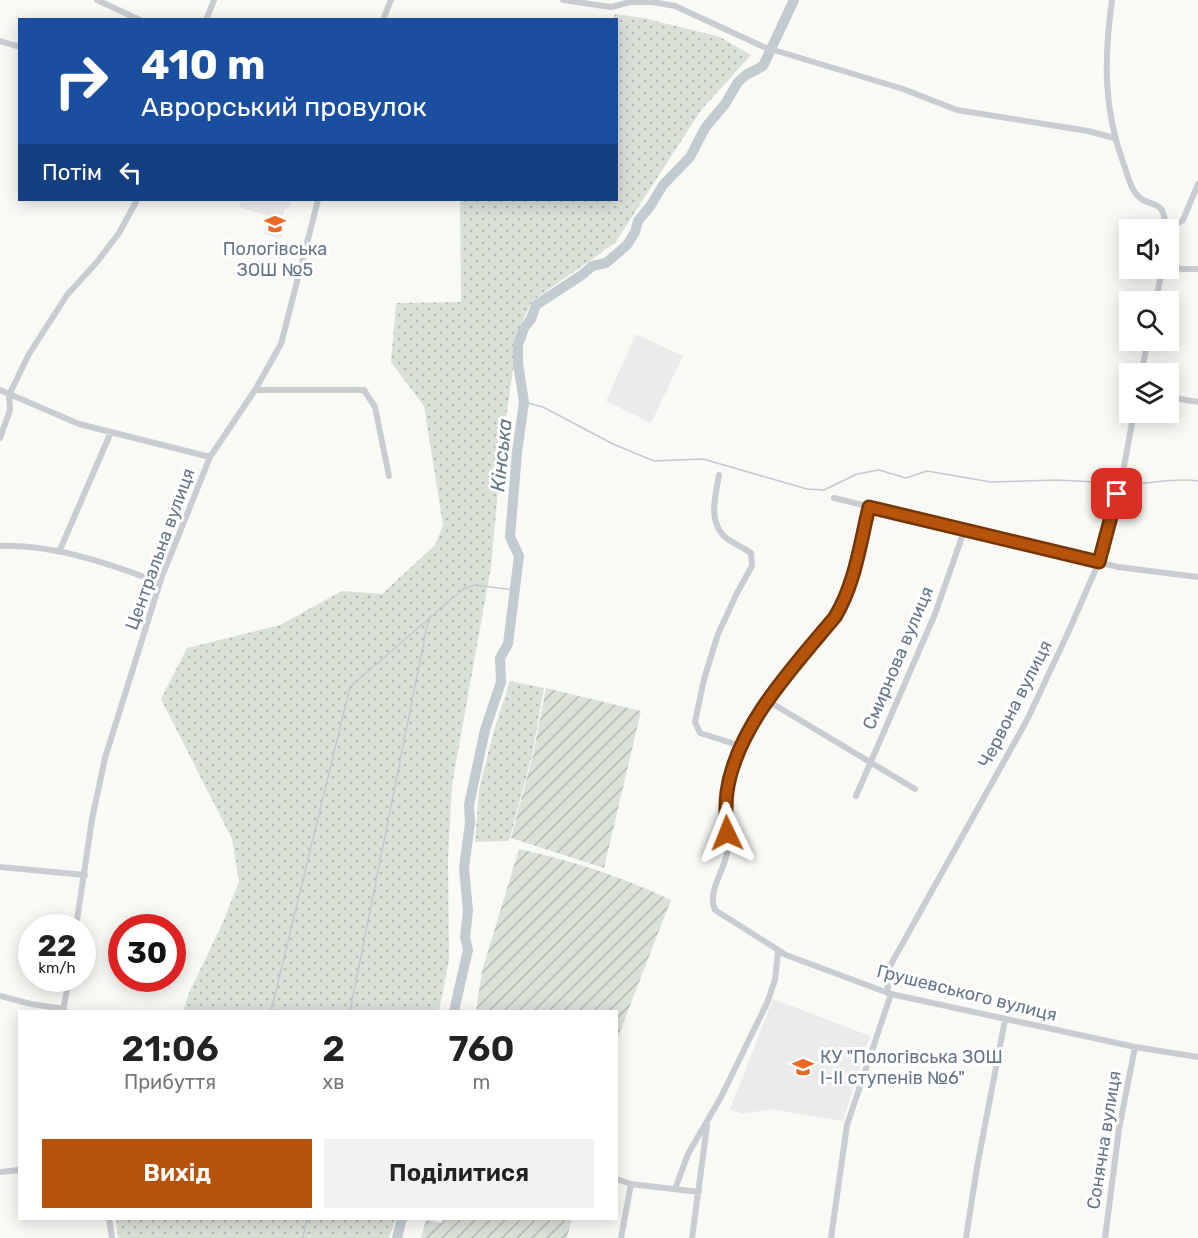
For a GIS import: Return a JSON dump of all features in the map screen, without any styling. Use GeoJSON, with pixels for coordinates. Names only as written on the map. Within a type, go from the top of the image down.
{"type":"FeatureCollection","features":[{"type":"Feature","properties":{"kind":"street"},"geometry":{"type":"LineString","coordinates":[[97,0],[136,18]]}},
{"type":"Feature","properties":{"kind":"street"},"geometry":{"type":"LineString","coordinates":[[207,18],[214,0]]}},
{"type":"Feature","properties":{"kind":"street"},"geometry":{"type":"LineString","coordinates":[[383,18],[391,0]]}},
{"type":"Feature","properties":{"kind":"street"},"geometry":{"type":"LineString","coordinates":[[1112,0],[1106,61],[1107,98],[1114,138],[1133,190],[1142,198],[1160,207],[1164,211],[1165,219]]}},
{"type":"Feature","properties":{"kind":"street"},"geometry":{"type":"LineString","coordinates":[[565,1],[612,7],[630,2],[653,2],[675,6],[764,47],[903,89],[957,110],[1088,131],[1114,138]]}},
{"type":"Feature","properties":{"kind":"street"},"geometry":{"type":"LineString","coordinates":[[0,41],[18,46]]}},
{"type":"Feature","properties":{"kind":"street"},"geometry":{"type":"LineString","coordinates":[[1179,222],[1183,220],[1198,184]]}},
{"type":"Feature","properties":{"kind":"street"},"geometry":{"type":"LineString","coordinates":[[0,438],[10,410],[9,395],[28,354],[67,295],[103,255],[119,233],[136,201]]}},
{"type":"Feature","properties":{"kind":"street","name":"Центральна вулиця"},"geometry":{"type":"LineString","coordinates":[[78,914],[92,819],[105,758],[160,583],[210,457],[255,390],[281,344],[318,201]]}},
{"type":"Feature","properties":{"kind":"street"},"geometry":{"type":"LineString","coordinates":[[1179,269],[1198,269]]}},
{"type":"Feature","properties":{"kind":"street"},"geometry":{"type":"LineString","coordinates":[[0,390],[79,424],[210,457]]}},
{"type":"Feature","properties":{"kind":"street"},"geometry":{"type":"LineString","coordinates":[[255,390],[364,390],[375,407],[389,476]]}},
{"type":"Feature","properties":{"kind":"street"},"geometry":{"type":"LineString","coordinates":[[1179,399],[1198,402]]}},
{"type":"Feature","properties":{"kind":"street","name":"Червона вулиця"},"geometry":{"type":"LineString","coordinates":[[831,1238],[847,1125],[889,993],[887,976],[890,966],[1027,720],[1099,562],[1123,472],[1132,423]]}},
{"type":"Feature","properties":{"kind":"street"},"geometry":{"type":"LineString","coordinates":[[59,552],[111,432]]}},
{"type":"Feature","properties":{"kind":"street"},"geometry":{"type":"LineString","coordinates":[[719,475],[714,507],[719,528],[723,536],[750,553],[752,566],[718,634],[704,679],[695,722],[700,733],[741,746],[768,701],[842,605],[852,580],[869,507]]}},
{"type":"Feature","properties":{"kind":"street"},"geometry":{"type":"LineString","coordinates":[[834,498],[1118,567],[1198,577]]}},
{"type":"Feature","properties":{"kind":"street","name":"Смирнова вулиця"},"geometry":{"type":"LineString","coordinates":[[856,796],[935,614],[964,531]]}},
{"type":"Feature","properties":{"kind":"street"},"geometry":{"type":"LineString","coordinates":[[0,546],[40,548],[59,552],[126,570],[160,583]]}},
{"type":"Feature","properties":{"kind":"street"},"geometry":{"type":"LineString","coordinates":[[768,701],[915,789]]}},
{"type":"Feature","properties":{"kind":"street","name":"Грушевського вулиця"},"geometry":{"type":"LineString","coordinates":[[741,746],[727,791],[727,854],[713,898],[713,905],[719,914],[778,952],[889,993],[1135,1047],[1198,1057]]}},
{"type":"Feature","properties":{"kind":"street"},"geometry":{"type":"LineString","coordinates":[[0,867],[85,875]]}},
{"type":"Feature","properties":{"kind":"street"},"geometry":{"type":"LineString","coordinates":[[675,1189],[688,1154],[708,1121],[767,1003],[775,980],[778,952]]}},
{"type":"Feature","properties":{"kind":"street"},"geometry":{"type":"LineString","coordinates":[[0,996],[64,1010],[67,992]]}},
{"type":"Feature","properties":{"kind":"street"},"geometry":{"type":"LineString","coordinates":[[966,1238],[1005,1020]]}},
{"type":"Feature","properties":{"kind":"street","name":"Сонячна вулиця"},"geometry":{"type":"LineString","coordinates":[[1105,1238],[1119,1130],[1135,1047]]}},
{"type":"Feature","properties":{"kind":"street"},"geometry":{"type":"LineString","coordinates":[[692,1238],[708,1121]]}},
{"type":"Feature","properties":{"kind":"street"},"geometry":{"type":"LineString","coordinates":[[0,1172],[18,1170]]}},
{"type":"Feature","properties":{"kind":"street"},"geometry":{"type":"LineString","coordinates":[[618,1180],[631,1184],[699,1192]]}},
{"type":"Feature","properties":{"kind":"street"},"geometry":{"type":"LineString","coordinates":[[621,1238],[631,1184]]}},
{"type":"Feature","properties":{"kind":"street"},"geometry":{"type":"LineString","coordinates":[[109,1220],[112,1238]]}},
{"type":"Feature","properties":{"kind":"shaded area"},"geometry":{"type":"Polygon","coordinates":[[[615,14],[643,18],[720,37],[751,55],[701,110],[615,243],[532,301],[519,328],[502,446],[491,567],[452,785],[448,858],[449,960],[439,1010],[183,1010],[239,882],[232,839],[161,699],[187,648],[280,625],[342,591],[382,594],[435,545],[443,525],[424,406],[391,362],[396,303],[461,302],[460,201],[618,201],[618,18],[613,18],[615,14]]]}},
{"type":"Feature","properties":{"kind":"shaded area","name":"Пологівська ЗОШ №5"},"geometry":{"type":"Polygon","coordinates":[[[241,201],[291,201],[282,218],[285,219],[281,239],[264,234],[269,216],[239,207],[241,201]]]}},
{"type":"Feature","properties":{"kind":"shaded area"},"geometry":{"type":"Polygon","coordinates":[[[636,334],[683,356],[651,423],[606,401],[636,334]]]}},
{"type":"Feature","properties":{"kind":"shaded area"},"geometry":{"type":"Polygon","coordinates":[[[510,681],[544,688],[532,755],[509,841],[475,842],[479,790],[494,730],[510,681]]]}},
{"type":"Feature","properties":{"kind":"shaded area"},"geometry":{"type":"Polygon","coordinates":[[[546,688],[641,711],[604,868],[511,838],[533,755],[546,688]]]}},
{"type":"Feature","properties":{"kind":"shaded area"},"geometry":{"type":"Polygon","coordinates":[[[519,849],[596,870],[671,900],[618,1036],[618,1010],[476,1010],[482,971],[519,849]]]}},
{"type":"Feature","properties":{"kind":"shaded area","name":"КУ \"Пологівська ЗОШ І-ІІ ступенів №6\""},"geometry":{"type":"Polygon","coordinates":[[[773,999],[870,1036],[843,1121],[771,1109],[742,1114],[730,1109],[773,999]]]}},
{"type":"Feature","properties":{"kind":"shaded area"},"geometry":{"type":"Polygon","coordinates":[[[116,1220],[395,1220],[389,1238],[118,1238],[116,1220]]]}},
{"type":"Feature","properties":{"kind":"shaded area"},"geometry":{"type":"Polygon","coordinates":[[[426,1220],[442,1223],[443,1220],[572,1220],[567,1238],[421,1238],[426,1220]]]}},
{"type":"Feature","properties":{"kind":"waterway","name":"Кінська"},"geometry":{"type":"LineString","coordinates":[[454,1010],[468,950],[465,937],[468,911],[464,868],[470,823],[469,805],[485,730],[501,682],[500,658],[508,644],[519,556],[510,537],[517,452],[524,402],[518,364],[518,345],[536,305],[592,266],[606,263],[627,245],[635,232],[638,221],[663,185],[690,157],[705,128],[725,104],[738,82],[763,66],[794,0]]}},
{"type":"Feature","properties":{"kind":"waterway"},"geometry":{"type":"LineString","coordinates":[[524,402],[543,407],[613,444],[654,461],[703,459],[807,489],[824,490],[857,474],[879,470],[906,478],[927,471],[991,482],[1057,480],[1116,483]]}},
{"type":"Feature","properties":{"kind":"waterway"},"geometry":{"type":"LineString","coordinates":[[1121,484],[1198,481]]}},
{"type":"Feature","properties":{"kind":"waterway"},"geometry":{"type":"LineString","coordinates":[[271,1010],[350,687],[463,589],[475,585],[514,590]]}},
{"type":"Feature","properties":{"kind":"waterway"},"geometry":{"type":"LineString","coordinates":[[350,1010],[428,621]]}},
{"type":"Feature","properties":{"kind":"waterway"},"geometry":{"type":"LineString","coordinates":[[303,1238],[307,1220]]}},
{"type":"Feature","properties":{"kind":"waterway","name":"Кінська"},"geometry":{"type":"LineString","coordinates":[[397,1238],[402,1220]]}},
{"type":"Feature","properties":{"kind":"place","name":"Пологівська ЗОШ №5"},"geometry":{"type":"Point","coordinates":[275,224]}},
{"type":"Feature","properties":{"kind":"place","name":"КУ \"Пологівська ЗОШ І-ІІ ступенів №6\""},"geometry":{"type":"Point","coordinates":[803,1067]}},
{"type":"Feature","properties":{"kind":"route"},"geometry":{"type":"LineString","coordinates":[[727,833],[727,791],[737,753],[768,701],[842,605],[852,580],[869,507],[1099,562],[1117,494]]}}]}
